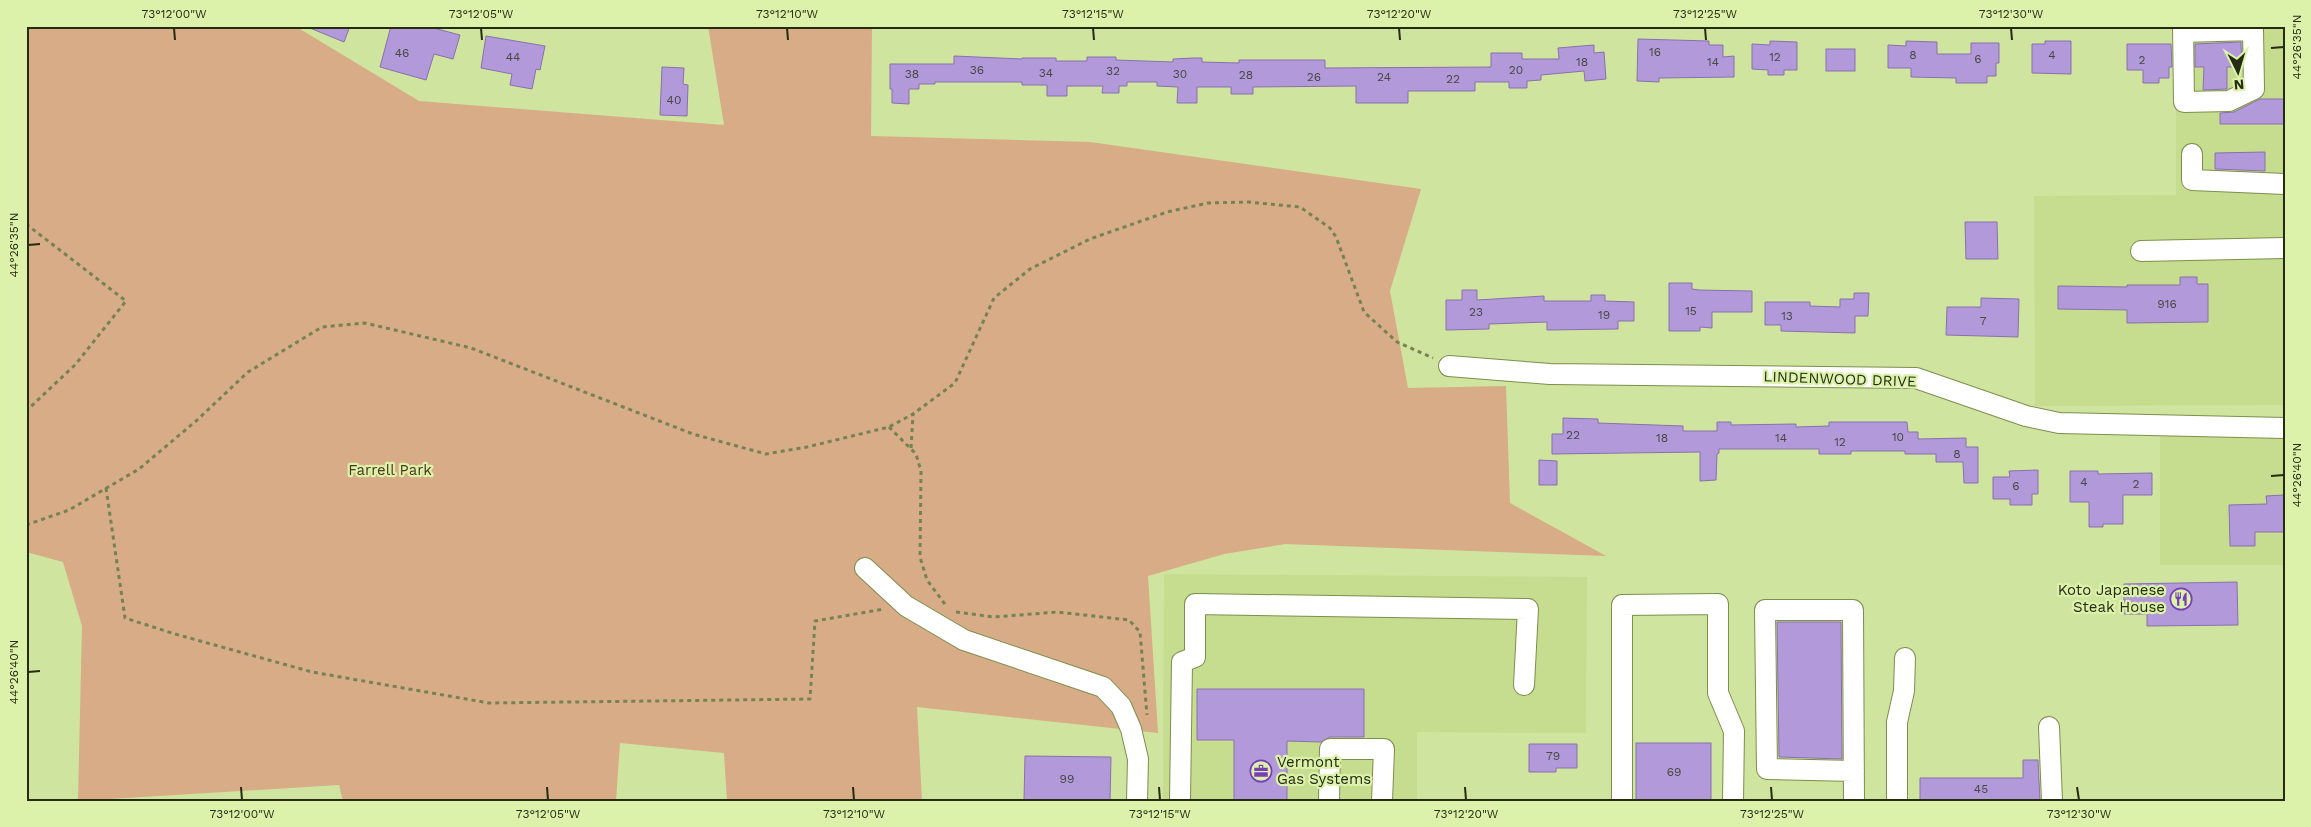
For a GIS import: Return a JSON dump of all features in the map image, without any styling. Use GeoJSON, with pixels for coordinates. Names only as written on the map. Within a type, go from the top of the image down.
{"type":"FeatureCollection","features":[{"type":"Feature","properties":{"kind":"street"},"geometry":{"type":"LineString","coordinates":[[2183,29],[2253,30],[2254,89],[2229,100],[2184,102],[2183,29]]}},
{"type":"Feature","properties":{"kind":"street"},"geometry":{"type":"LineString","coordinates":[[2192,154],[2192,180],[2285,184]]}},
{"type":"Feature","properties":{"kind":"street"},"geometry":{"type":"LineString","coordinates":[[2141,251],[2285,248]]}},
{"type":"Feature","properties":{"kind":"street","name":"LINDENWOOD DRIVE"},"geometry":{"type":"LineString","coordinates":[[1449,366],[1550,374],[1916,378],[2026,416],[2059,423],[2285,428]]}},
{"type":"Feature","properties":{"kind":"street"},"geometry":{"type":"LineString","coordinates":[[866,568],[906,606],[964,640],[1103,687],[1122,706],[1131,730],[1138,759],[1137,801]]}},
{"type":"Feature","properties":{"kind":"street"},"geometry":{"type":"LineString","coordinates":[[1180,801],[1182,662],[1195,657],[1195,604],[1528,609],[1524,685]]}},
{"type":"Feature","properties":{"kind":"street"},"geometry":{"type":"LineString","coordinates":[[1622,801],[1622,605],[1718,604],[1718,693],[1734,731],[1733,801]]}},
{"type":"Feature","properties":{"kind":"street"},"geometry":{"type":"LineString","coordinates":[[1854,770],[1767,769],[1765,610],[1853,610],[1854,770],[1854,801]]}},
{"type":"Feature","properties":{"kind":"street"},"geometry":{"type":"LineString","coordinates":[[1897,801],[1896,722],[1904,691],[1905,658]]}},
{"type":"Feature","properties":{"kind":"street"},"geometry":{"type":"LineString","coordinates":[[2050,727],[2052,801]]}},
{"type":"Feature","properties":{"kind":"street"},"geometry":{"type":"LineString","coordinates":[[1329,801],[1330,749],[1384,750],[1382,801]]}},
{"type":"Feature","properties":{"kind":"path"},"geometry":{"type":"LineString","coordinates":[[26,525],[69,510],[138,469],[196,421],[248,372],[322,327],[365,323],[471,348],[694,434],[766,454],[807,447],[889,427],[913,414],[955,383],[994,298],[1030,269],[1090,239],[1167,212],[1208,202],[1248,202],[1300,207],[1333,232],[1364,312],[1397,342],[1449,366]]}},
{"type":"Feature","properties":{"kind":"path"},"geometry":{"type":"LineString","coordinates":[[26,224],[126,302],[75,365],[26,411]]}},
{"type":"Feature","properties":{"kind":"path"},"geometry":{"type":"LineString","coordinates":[[911,449],[913,414]]}},
{"type":"Feature","properties":{"kind":"path"},"geometry":{"type":"LineString","coordinates":[[889,427],[916,454],[921,471],[920,557],[927,580],[950,611],[994,618],[1057,612],[1129,620],[1140,632],[1147,716]]}},
{"type":"Feature","properties":{"kind":"path"},"geometry":{"type":"LineString","coordinates":[[106,488],[125,618],[175,634],[312,672],[489,702],[810,699],[815,620],[906,606]]}},
{"type":"Feature","properties":{"kind":"shaded area"},"geometry":{"type":"Polygon","coordinates":[[[2176,26],[2285,26],[2285,405],[2035,406],[2034,196],[2176,195],[2176,26]]]}},
{"type":"Feature","properties":{"kind":"shaded area"},"geometry":{"type":"Polygon","coordinates":[[[2160,436],[2285,436],[2285,565],[2160,565],[2160,436]]]}},
{"type":"Feature","properties":{"kind":"shaded area"},"geometry":{"type":"Polygon","coordinates":[[[1164,574],[1587,577],[1586,733],[1417,732],[1417,801],[1163,801],[1164,574]]]}},
{"type":"Feature","properties":{"kind":"green space","name":"Farrell Park"},"geometry":{"type":"Polygon","coordinates":[[[26,26],[295,26],[419,101],[724,125],[708,26],[872,26],[871,136],[1090,142],[1421,189],[1390,291],[1408,388],[1506,386],[1510,503],[1606,556],[1285,544],[1224,554],[1148,576],[1158,733],[917,707],[922,801],[727,801],[724,753],[620,743],[616,801],[343,801],[339,785],[78,801],[82,626],[63,562],[26,552],[26,26]]]}},
{"type":"Feature","properties":{"kind":"building"},"geometry":{"type":"Polygon","coordinates":[[[305,26],[350,26],[344,42],[305,26]]]}},
{"type":"Feature","properties":{"kind":"building"},"geometry":{"type":"Polygon","coordinates":[[[391,26],[426,26],[460,35],[453,59],[434,54],[426,80],[380,67],[391,26]]]}},
{"type":"Feature","properties":{"kind":"building"},"geometry":{"type":"Polygon","coordinates":[[[486,36],[545,46],[540,70],[536,69],[532,89],[510,85],[512,74],[481,68],[486,36]]]}},
{"type":"Feature","properties":{"kind":"building"},"geometry":{"type":"Polygon","coordinates":[[[1638,39],[1709,41],[1709,45],[1723,45],[1723,57],[1734,56],[1734,77],[1659,78],[1659,82],[1637,81],[1638,39]]]}},
{"type":"Feature","properties":{"kind":"building"},"geometry":{"type":"Polygon","coordinates":[[[1770,41],[1797,42],[1797,70],[1784,70],[1784,75],[1768,75],[1768,70],[1752,69],[1752,44],[1770,45],[1770,41]]]}},
{"type":"Feature","properties":{"kind":"building"},"geometry":{"type":"Polygon","coordinates":[[[1906,41],[1937,42],[1937,54],[1971,54],[1971,43],[1999,43],[1999,63],[1996,63],[1996,76],[1987,76],[1987,83],[1956,83],[1956,78],[1911,77],[1911,68],[1888,68],[1888,45],[1906,46],[1906,41]]]}},
{"type":"Feature","properties":{"kind":"building"},"geometry":{"type":"Polygon","coordinates":[[[2045,41],[2071,41],[2071,74],[2032,73],[2032,44],[2045,44],[2045,41]]]}},
{"type":"Feature","properties":{"kind":"building"},"geometry":{"type":"Polygon","coordinates":[[[2241,42],[2242,67],[2227,67],[2227,89],[2203,90],[2204,67],[2195,67],[2195,44],[2241,42]]]}},
{"type":"Feature","properties":{"kind":"building"},"geometry":{"type":"Polygon","coordinates":[[[2127,44],[2171,44],[2172,67],[2169,67],[2169,78],[2159,78],[2159,83],[2143,83],[2143,70],[2127,70],[2127,44]]]}},
{"type":"Feature","properties":{"kind":"building"},"geometry":{"type":"Polygon","coordinates":[[[1594,45],[1594,53],[1604,52],[1606,79],[1585,81],[1584,71],[1541,75],[1541,80],[1527,81],[1527,88],[1509,88],[1509,82],[1475,82],[1475,91],[1408,91],[1408,103],[1356,103],[1356,86],[1253,87],[1253,94],[1231,94],[1231,87],[1197,87],[1197,103],[1177,103],[1178,87],[1157,86],[1157,82],[1127,82],[1127,86],[1119,86],[1119,93],[1102,93],[1103,86],[1067,86],[1067,96],[1047,96],[1047,85],[1022,85],[1022,82],[935,82],[935,84],[919,84],[919,89],[909,89],[909,104],[892,103],[892,89],[890,89],[890,64],[954,64],[954,56],[1022,59],[1056,58],[1056,61],[1087,61],[1087,57],[1116,57],[1116,60],[1173,62],[1173,59],[1202,58],[1202,62],[1239,63],[1239,60],[1325,60],[1325,68],[1491,67],[1491,53],[1522,53],[1522,59],[1559,59],[1558,48],[1594,45]]]}},
{"type":"Feature","properties":{"kind":"building"},"geometry":{"type":"Polygon","coordinates":[[[1826,49],[1855,49],[1855,71],[1826,71],[1826,49]]]}},
{"type":"Feature","properties":{"kind":"building"},"geometry":{"type":"Polygon","coordinates":[[[662,67],[684,68],[683,84],[688,85],[687,116],[660,115],[662,67]]]}},
{"type":"Feature","properties":{"kind":"building"},"geometry":{"type":"Polygon","coordinates":[[[2260,99],[2285,99],[2285,124],[2220,124],[2220,113],[2234,112],[2260,99]]]}},
{"type":"Feature","properties":{"kind":"building"},"geometry":{"type":"Polygon","coordinates":[[[2265,152],[2265,171],[2215,169],[2215,153],[2265,152]]]}},
{"type":"Feature","properties":{"kind":"building"},"geometry":{"type":"Polygon","coordinates":[[[1965,222],[1997,222],[1998,259],[1966,259],[1965,222]]]}},
{"type":"Feature","properties":{"kind":"building"},"geometry":{"type":"Polygon","coordinates":[[[2180,277],[2197,277],[2197,284],[2208,284],[2208,322],[2127,323],[2127,310],[2058,309],[2058,286],[2127,287],[2127,285],[2180,285],[2180,277]]]}},
{"type":"Feature","properties":{"kind":"building"},"geometry":{"type":"Polygon","coordinates":[[[1669,283],[1692,283],[1692,289],[1699,290],[1752,291],[1752,312],[1712,312],[1712,328],[1700,327],[1700,331],[1669,331],[1669,283]]]}},
{"type":"Feature","properties":{"kind":"building"},"geometry":{"type":"Polygon","coordinates":[[[1462,290],[1477,290],[1477,300],[1544,296],[1544,301],[1591,301],[1591,295],[1605,295],[1605,301],[1634,302],[1634,321],[1618,321],[1618,329],[1547,330],[1547,322],[1489,324],[1489,329],[1446,330],[1446,300],[1462,300],[1462,290]]]}},
{"type":"Feature","properties":{"kind":"building"},"geometry":{"type":"Polygon","coordinates":[[[1854,293],[1869,293],[1868,316],[1855,316],[1855,333],[1781,331],[1781,325],[1765,325],[1765,302],[1810,302],[1810,306],[1840,307],[1840,299],[1854,299],[1854,293]]]}},
{"type":"Feature","properties":{"kind":"building"},"geometry":{"type":"Polygon","coordinates":[[[1981,298],[2019,299],[2018,337],[1946,335],[1947,307],[1981,307],[1981,298]]]}},
{"type":"Feature","properties":{"kind":"building"},"geometry":{"type":"Polygon","coordinates":[[[1563,418],[1598,419],[1598,423],[1683,426],[1683,431],[1717,431],[1717,422],[1731,422],[1731,425],[1796,424],[1796,427],[1829,426],[1829,422],[1907,422],[1908,432],[1918,432],[1918,439],[1966,438],[1966,447],[1978,447],[1978,483],[1964,483],[1963,462],[1936,462],[1936,454],[1905,454],[1905,451],[1851,451],[1851,454],[1819,454],[1819,449],[1719,449],[1717,454],[1716,480],[1700,481],[1700,452],[1552,454],[1552,434],[1563,434],[1563,418]]]}},
{"type":"Feature","properties":{"kind":"building"},"geometry":{"type":"Polygon","coordinates":[[[1539,460],[1557,461],[1557,485],[1539,485],[1539,460]]]}},
{"type":"Feature","properties":{"kind":"building"},"geometry":{"type":"Polygon","coordinates":[[[2038,470],[2038,494],[2032,494],[2032,505],[2010,505],[2010,499],[1993,499],[1993,477],[2010,477],[2009,471],[2038,470]]]}},
{"type":"Feature","properties":{"kind":"building"},"geometry":{"type":"Polygon","coordinates":[[[2070,471],[2098,471],[2098,474],[2152,473],[2152,495],[2123,495],[2123,524],[2103,524],[2103,527],[2089,527],[2089,502],[2070,502],[2070,471]]]}},
{"type":"Feature","properties":{"kind":"building"},"geometry":{"type":"Polygon","coordinates":[[[2284,495],[2284,532],[2255,532],[2255,546],[2230,546],[2229,505],[2267,504],[2266,496],[2284,495]]]}},
{"type":"Feature","properties":{"kind":"building","name":"Koto Japanese Steak House"},"geometry":{"type":"Polygon","coordinates":[[[2237,582],[2238,625],[2147,626],[2147,614],[2124,614],[2124,584],[2237,582]]]}},
{"type":"Feature","properties":{"kind":"building"},"geometry":{"type":"Polygon","coordinates":[[[1777,622],[1841,622],[1842,759],[1779,757],[1777,622]]]}},
{"type":"Feature","properties":{"kind":"building","name":"Vermont Gas Systems"},"geometry":{"type":"Polygon","coordinates":[[[1197,689],[1364,689],[1364,737],[1330,737],[1321,742],[1287,741],[1287,801],[1234,801],[1234,740],[1197,740],[1197,689]]]}},
{"type":"Feature","properties":{"kind":"building"},"geometry":{"type":"Polygon","coordinates":[[[1636,743],[1711,743],[1711,801],[1636,801],[1636,743]]]}},
{"type":"Feature","properties":{"kind":"building"},"geometry":{"type":"Polygon","coordinates":[[[1529,744],[1577,744],[1577,768],[1556,768],[1556,772],[1529,772],[1529,744]]]}},
{"type":"Feature","properties":{"kind":"building"},"geometry":{"type":"Polygon","coordinates":[[[1025,756],[1111,757],[1110,801],[1024,801],[1025,756]]]}},
{"type":"Feature","properties":{"kind":"building"},"geometry":{"type":"Polygon","coordinates":[[[2023,760],[2038,760],[2040,801],[1920,801],[1920,778],[2023,778],[2023,760]]]}},
{"type":"Feature","properties":{"kind":"place","name":"Koto Japanese Steak House"},"geometry":{"type":"Point","coordinates":[2181,599]}},
{"type":"Feature","properties":{"kind":"place","name":"Vermont Gas Systems"},"geometry":{"type":"Point","coordinates":[1261,771]}}]}
